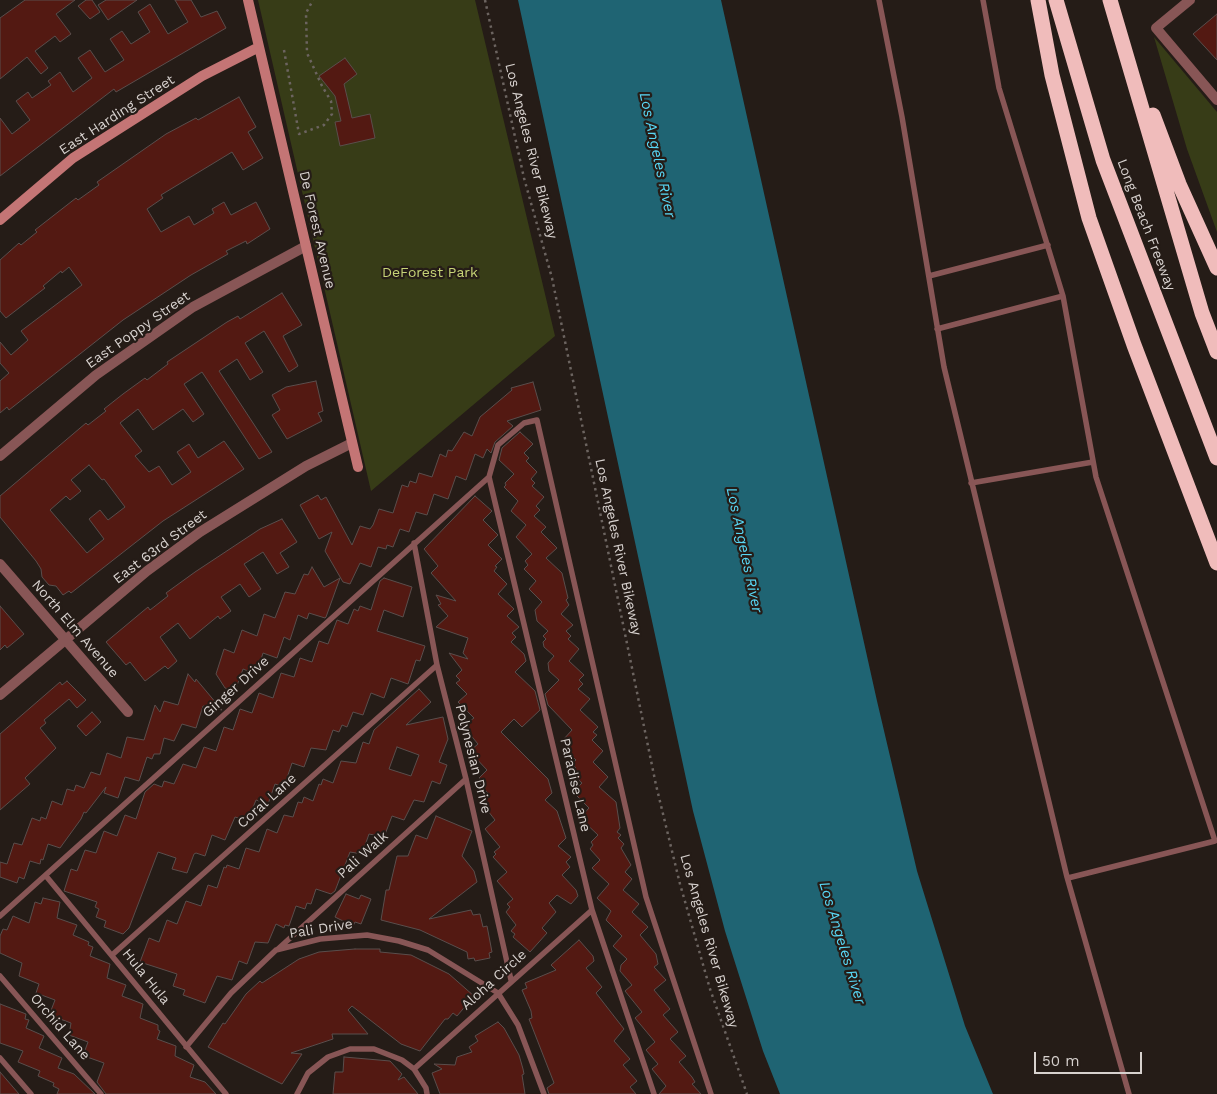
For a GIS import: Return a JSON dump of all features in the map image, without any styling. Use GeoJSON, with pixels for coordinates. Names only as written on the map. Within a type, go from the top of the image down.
{"type":"FeatureCollection","features":[{"type":"Feature","properties":{"kind":"highway"},"geometry":{"type":"LineString","coordinates":[[1038,0],[1052,75],[1089,218],[1134,345],[1217,563]]}},
{"type":"Feature","properties":{"kind":"highway","name":"Long Beach Freeway"},"geometry":{"type":"LineString","coordinates":[[1056,0],[1103,160],[1217,458]]}},
{"type":"Feature","properties":{"kind":"highway"},"geometry":{"type":"LineString","coordinates":[[1110,0],[1179,184],[1217,268]]}},
{"type":"Feature","properties":{"kind":"highway","name":"Long Beach Freeway"},"geometry":{"type":"LineString","coordinates":[[1110,0],[1202,313],[1217,352]]}},
{"type":"Feature","properties":{"kind":"highway"},"geometry":{"type":"LineString","coordinates":[[1199,514],[1217,551]]}},
{"type":"Feature","properties":{"kind":"street","name":"De Forest Avenue"},"geometry":{"type":"LineString","coordinates":[[248,0],[358,467]]}},
{"type":"Feature","properties":{"kind":"street"},"geometry":{"type":"LineString","coordinates":[[1190,0],[1180,4],[1156,28],[1216,96]]}},
{"type":"Feature","properties":{"kind":"street","name":"East Harding Street"},"geometry":{"type":"LineString","coordinates":[[0,220],[73,158],[202,76],[260,47]]}},
{"type":"Feature","properties":{"kind":"street","name":"East Poppy Street"},"geometry":{"type":"LineString","coordinates":[[0,456],[96,375],[193,308],[306,246]]}},
{"type":"Feature","properties":{"kind":"street","name":"East 63rd Street"},"geometry":{"type":"LineString","coordinates":[[0,694],[148,571],[200,532],[280,481],[352,443]]}},
{"type":"Feature","properties":{"kind":"street","name":"North Elm Avenue"},"geometry":{"type":"LineString","coordinates":[[0,564],[67,639],[128,712]]}},
{"type":"Feature","properties":{"kind":"lane"},"geometry":{"type":"LineString","coordinates":[[879,0],[902,117],[944,367],[1068,878],[1129,1094]]}},
{"type":"Feature","properties":{"kind":"lane"},"geometry":{"type":"LineString","coordinates":[[983,0],[999,88],[1063,296],[1096,477],[1215,841],[1068,878]]}},
{"type":"Feature","properties":{"kind":"lane"},"geometry":{"type":"LineString","coordinates":[[929,276],[1048,245]]}},
{"type":"Feature","properties":{"kind":"lane"},"geometry":{"type":"LineString","coordinates":[[938,329],[1063,296]]}},
{"type":"Feature","properties":{"kind":"lane"},"geometry":{"type":"LineString","coordinates":[[489,477],[498,445],[524,423],[537,420],[646,897],[711,1094]]}},
{"type":"Feature","properties":{"kind":"lane"},"geometry":{"type":"LineString","coordinates":[[972,482],[1094,462]]}},
{"type":"Feature","properties":{"kind":"lane","name":"Ginger Drive"},"geometry":{"type":"LineString","coordinates":[[0,916],[489,477]]}},
{"type":"Feature","properties":{"kind":"lane","name":"Paradise Lane"},"geometry":{"type":"LineString","coordinates":[[489,477],[592,910],[654,1094]]}},
{"type":"Feature","properties":{"kind":"lane","name":"Polynesian Drive"},"geometry":{"type":"LineString","coordinates":[[414,543],[437,665],[466,779],[511,980]]}},
{"type":"Feature","properties":{"kind":"lane","name":"Coral Lane"},"geometry":{"type":"LineString","coordinates":[[112,955],[437,665]]}},
{"type":"Feature","properties":{"kind":"lane","name":"Pali Walk"},"geometry":{"type":"LineString","coordinates":[[276,950],[466,779]]}},
{"type":"Feature","properties":{"kind":"lane","name":"Hula Hula"},"geometry":{"type":"LineString","coordinates":[[46,876],[226,1094]]}},
{"type":"Feature","properties":{"kind":"lane","name":"Aloha Circle"},"geometry":{"type":"LineString","coordinates":[[414,1069],[511,980],[592,910]]}},
{"type":"Feature","properties":{"kind":"lane","name":"Pali Drive"},"geometry":{"type":"LineString","coordinates":[[186,1047],[231,993],[276,950],[320,939],[367,935],[391,939],[428,950],[498,993],[518,1026],[544,1094]]}},
{"type":"Feature","properties":{"kind":"lane","name":"Orchid Lane"},"geometry":{"type":"LineString","coordinates":[[0,976],[101,1094]]}},
{"type":"Feature","properties":{"kind":"lane"},"geometry":{"type":"LineString","coordinates":[[297,1094],[308,1073],[328,1057],[350,1049],[374,1049],[402,1060],[414,1069],[426,1088],[427,1094]]}},
{"type":"Feature","properties":{"kind":"lane"},"geometry":{"type":"LineString","coordinates":[[0,1058],[31,1094]]}},
{"type":"Feature","properties":{"kind":"path"},"geometry":{"type":"LineString","coordinates":[[284,50],[299,134],[324,125],[332,114],[332,101],[322,86],[307,53],[306,13],[313,0]]}},
{"type":"Feature","properties":{"kind":"path","name":"Los Angeles River Bikeway"},"geometry":{"type":"LineString","coordinates":[[485,0],[524,178],[552,278],[661,803],[680,884],[710,989],[747,1094]]}},
{"type":"Feature","properties":{"kind":"green space","name":"DeForest Park"},"geometry":{"type":"Polygon","coordinates":[[[258,0],[475,0],[555,336],[371,491],[258,0]]]}},
{"type":"Feature","properties":{"kind":"green space"},"geometry":{"type":"Polygon","coordinates":[[[1154,37],[1217,112],[1217,232],[1187,149],[1154,37]]]}},
{"type":"Feature","properties":{"kind":"water","name":"Los Angeles River"},"geometry":{"type":"Polygon","coordinates":[[[518,0],[721,0],[877,701],[917,871],[965,1026],[993,1094],[780,1094],[763,1051],[725,931],[693,811],[518,0]]]}},
{"type":"Feature","properties":{"kind":"building"},"geometry":{"type":"Polygon","coordinates":[[[25,0],[75,0],[56,14],[71,34],[60,42],[55,36],[35,51],[48,68],[41,74],[27,57],[0,79],[0,18],[25,0]]]}},
{"type":"Feature","properties":{"kind":"building"},"geometry":{"type":"Polygon","coordinates":[[[86,0],[92,0],[100,12],[90,19],[78,6],[86,0]]]}},
{"type":"Feature","properties":{"kind":"building"},"geometry":{"type":"Polygon","coordinates":[[[106,0],[137,0],[108,20],[98,5],[106,0]]]}},
{"type":"Feature","properties":{"kind":"building"},"geometry":{"type":"Polygon","coordinates":[[[175,0],[191,0],[201,17],[217,11],[226,28],[116,92],[114,89],[0,176],[0,118],[12,134],[30,120],[16,101],[28,92],[32,98],[51,85],[48,81],[60,72],[73,92],[92,78],[78,58],[90,50],[105,72],[124,60],[110,39],[122,31],[131,44],[150,32],[138,12],[150,4],[168,34],[188,22],[175,0]]]}},
{"type":"Feature","properties":{"kind":"building"},"geometry":{"type":"Polygon","coordinates":[[[1217,14],[1217,60],[1193,34],[1217,14]]]}},
{"type":"Feature","properties":{"kind":"building"},"geometry":{"type":"Polygon","coordinates":[[[345,58],[357,74],[344,84],[352,118],[370,114],[375,138],[340,146],[335,122],[341,121],[335,96],[319,76],[345,58]]]}},
{"type":"Feature","properties":{"kind":"building"},"geometry":{"type":"Polygon","coordinates":[[[239,97],[256,127],[248,132],[263,158],[243,170],[232,152],[161,195],[163,198],[147,209],[161,232],[189,216],[194,225],[214,213],[212,209],[224,202],[231,215],[256,202],[270,229],[247,244],[246,241],[226,251],[228,254],[191,275],[123,320],[9,410],[7,407],[0,413],[0,381],[9,373],[0,363],[0,342],[11,355],[28,340],[21,331],[82,285],[69,267],[62,273],[61,271],[43,286],[45,288],[6,318],[0,311],[0,260],[19,243],[21,245],[37,232],[35,230],[76,198],[78,200],[99,185],[97,182],[166,134],[196,118],[198,120],[239,97]]]}},
{"type":"Feature","properties":{"kind":"building"},"geometry":{"type":"Polygon","coordinates":[[[282,293],[302,325],[283,336],[298,366],[289,372],[264,331],[245,343],[263,372],[250,380],[237,359],[219,371],[272,452],[259,459],[202,372],[184,384],[204,414],[193,422],[183,409],[153,430],[138,409],[120,423],[142,451],[135,456],[149,472],[159,466],[172,485],[191,472],[177,452],[189,444],[198,458],[224,441],[244,469],[163,521],[71,593],[69,591],[63,595],[56,586],[49,585],[42,577],[41,569],[36,561],[0,517],[0,496],[86,423],[88,425],[106,411],[104,409],[123,394],[145,378],[147,380],[168,364],[167,362],[227,322],[238,316],[240,319],[282,293]],[[89,465],[71,480],[81,491],[70,500],[66,496],[50,510],[87,553],[104,539],[89,519],[100,510],[108,520],[125,507],[104,479],[102,480],[89,465]]]}},
{"type":"Feature","properties":{"kind":"building"},"geometry":{"type":"Polygon","coordinates":[[[316,381],[323,411],[318,413],[322,421],[287,439],[272,415],[280,410],[272,395],[286,387],[316,381]]]}},
{"type":"Feature","properties":{"kind":"building"},"geometry":{"type":"Polygon","coordinates":[[[533,382],[541,410],[507,421],[513,426],[495,442],[491,453],[487,449],[483,458],[475,454],[466,480],[456,476],[448,499],[434,494],[427,515],[416,512],[409,532],[400,529],[393,547],[387,545],[386,549],[378,547],[371,567],[360,563],[350,584],[343,582],[325,551],[332,532],[319,539],[300,505],[318,495],[321,500],[326,497],[352,545],[360,526],[370,529],[379,509],[393,513],[402,485],[408,487],[410,481],[416,483],[419,473],[432,477],[440,454],[446,457],[448,450],[452,451],[464,432],[472,436],[480,417],[512,390],[511,388],[533,382]]]}},
{"type":"Feature","properties":{"kind":"building"},"geometry":{"type":"Polygon","coordinates":[[[520,432],[533,444],[524,453],[529,458],[526,461],[537,472],[531,479],[535,483],[532,486],[544,497],[536,506],[540,510],[534,516],[546,527],[541,532],[557,548],[546,558],[562,573],[568,598],[566,600],[569,605],[561,614],[573,625],[566,631],[571,636],[568,639],[579,649],[569,661],[584,675],[579,680],[583,684],[578,689],[590,699],[580,710],[598,727],[593,732],[597,735],[592,740],[603,751],[593,762],[608,777],[599,787],[616,802],[620,828],[617,832],[621,835],[618,838],[624,844],[621,848],[631,865],[625,872],[632,879],[623,890],[639,904],[632,912],[648,927],[640,935],[656,954],[658,964],[654,967],[666,980],[654,990],[670,1009],[663,1015],[678,1032],[670,1039],[686,1056],[679,1062],[692,1077],[695,1082],[692,1084],[701,1094],[659,1094],[666,1086],[652,1069],[658,1064],[646,1050],[655,1042],[635,1018],[642,1012],[625,991],[632,985],[620,971],[621,965],[627,959],[613,946],[622,936],[606,920],[611,911],[597,898],[609,884],[592,868],[600,860],[590,849],[593,845],[591,842],[598,835],[580,818],[589,808],[573,792],[582,783],[571,773],[576,768],[572,764],[576,760],[569,753],[572,751],[562,741],[572,730],[548,705],[545,694],[559,680],[549,671],[548,663],[554,656],[544,647],[543,642],[546,639],[543,636],[548,631],[537,621],[535,610],[542,602],[529,589],[536,581],[524,569],[528,565],[525,561],[532,554],[516,537],[526,525],[511,511],[518,501],[504,487],[505,483],[514,474],[499,460],[502,448],[520,432]]]}},
{"type":"Feature","properties":{"kind":"building"},"geometry":{"type":"Polygon","coordinates":[[[475,496],[492,511],[483,520],[498,535],[488,545],[502,559],[495,566],[497,567],[494,571],[507,584],[498,594],[514,609],[507,616],[519,627],[512,633],[516,637],[511,642],[524,654],[526,661],[515,672],[535,691],[540,710],[522,727],[514,719],[501,732],[548,779],[552,793],[545,800],[557,811],[566,838],[558,846],[571,857],[566,862],[570,867],[562,875],[576,890],[578,896],[571,904],[557,895],[549,903],[556,912],[542,928],[547,933],[530,952],[513,937],[515,934],[511,931],[516,925],[506,912],[510,907],[507,904],[513,899],[497,881],[507,872],[493,857],[496,854],[494,852],[500,847],[485,829],[495,820],[481,802],[490,795],[480,785],[483,782],[479,778],[487,770],[472,754],[471,750],[478,744],[463,726],[474,718],[458,702],[467,694],[456,683],[460,680],[456,676],[462,670],[449,653],[468,659],[463,653],[468,638],[436,627],[448,616],[438,605],[441,604],[436,595],[456,601],[431,573],[438,566],[424,549],[475,496]]]}},
{"type":"Feature","properties":{"kind":"building"},"geometry":{"type":"Polygon","coordinates":[[[282,519],[297,542],[280,553],[289,567],[277,574],[263,552],[244,564],[261,589],[249,597],[240,584],[221,597],[231,611],[220,619],[218,616],[190,639],[178,623],[160,637],[177,661],[168,669],[165,666],[145,681],[130,662],[126,665],[106,642],[148,607],[150,610],[168,596],[166,593],[195,572],[260,529],[282,519]]]}},
{"type":"Feature","properties":{"kind":"building"},"geometry":{"type":"Polygon","coordinates":[[[312,567],[324,587],[340,578],[326,617],[309,613],[307,619],[298,615],[290,640],[284,637],[277,658],[263,653],[258,669],[255,667],[253,673],[243,669],[235,691],[225,688],[216,674],[224,649],[234,653],[242,630],[257,636],[264,614],[275,618],[285,592],[295,594],[304,574],[308,575],[312,567]]]}},
{"type":"Feature","properties":{"kind":"building"},"geometry":{"type":"Polygon","coordinates":[[[384,578],[412,587],[403,617],[384,610],[377,631],[425,646],[420,661],[416,660],[408,684],[391,678],[384,698],[371,693],[363,715],[353,712],[347,727],[342,725],[339,732],[333,730],[326,750],[311,748],[304,767],[292,763],[284,787],[275,784],[268,804],[256,800],[250,815],[247,815],[245,820],[235,817],[225,840],[212,835],[205,856],[194,854],[187,873],[172,869],[176,858],[158,852],[129,928],[123,934],[104,927],[106,921],[96,917],[99,909],[95,907],[97,902],[64,891],[71,869],[77,871],[85,850],[96,853],[104,831],[117,836],[125,815],[136,819],[145,792],[154,784],[162,787],[164,781],[174,784],[183,764],[196,768],[204,747],[216,751],[224,727],[233,730],[240,709],[252,713],[259,693],[273,698],[281,673],[294,677],[300,658],[312,662],[319,641],[328,644],[337,620],[348,624],[354,609],[358,611],[360,606],[371,610],[380,581],[384,578]]]}},
{"type":"Feature","properties":{"kind":"building"},"geometry":{"type":"Polygon","coordinates":[[[0,606],[24,634],[7,648],[5,645],[0,650],[0,606]]]}},
{"type":"Feature","properties":{"kind":"building"},"geometry":{"type":"Polygon","coordinates":[[[188,674],[195,682],[196,679],[222,710],[203,706],[196,728],[182,724],[174,741],[164,738],[160,754],[154,754],[152,759],[147,757],[139,781],[125,777],[118,798],[104,793],[106,787],[86,813],[84,812],[60,848],[48,844],[40,864],[30,861],[24,879],[19,877],[17,883],[0,877],[0,862],[7,864],[14,843],[22,845],[32,818],[40,821],[41,817],[46,819],[52,801],[62,805],[67,789],[74,791],[76,785],[84,788],[91,772],[100,775],[107,753],[121,758],[127,737],[144,740],[155,705],[160,712],[164,701],[178,705],[188,674]]]}},
{"type":"Feature","properties":{"kind":"building"},"geometry":{"type":"Polygon","coordinates":[[[67,681],[86,700],[77,708],[69,699],[44,720],[46,723],[40,728],[56,748],[25,778],[30,784],[0,810],[0,734],[60,682],[62,685],[67,681]]]}},
{"type":"Feature","properties":{"kind":"building"},"geometry":{"type":"Polygon","coordinates":[[[419,689],[431,702],[406,725],[443,717],[448,739],[439,762],[447,765],[440,784],[432,781],[424,802],[414,800],[404,820],[392,816],[384,837],[369,834],[362,854],[350,852],[335,891],[331,894],[316,889],[311,904],[307,903],[305,909],[296,906],[289,926],[285,925],[284,928],[276,924],[268,943],[255,942],[247,964],[239,961],[232,980],[217,976],[205,1003],[183,995],[185,990],[173,986],[177,974],[140,962],[149,938],[159,942],[167,920],[177,924],[186,901],[201,906],[208,885],[217,888],[224,867],[226,868],[227,865],[239,869],[246,848],[259,852],[267,829],[277,833],[284,815],[293,817],[298,802],[302,803],[304,797],[313,801],[319,784],[321,785],[323,779],[333,783],[341,761],[356,763],[363,742],[369,744],[374,730],[419,689]],[[397,747],[389,769],[411,776],[419,755],[397,747]]]}},
{"type":"Feature","properties":{"kind":"building"},"geometry":{"type":"Polygon","coordinates":[[[92,712],[101,722],[86,736],[77,726],[92,712]]]}},
{"type":"Feature","properties":{"kind":"building"},"geometry":{"type":"Polygon","coordinates":[[[436,816],[472,831],[462,856],[474,871],[477,882],[429,919],[471,910],[473,915],[480,914],[483,927],[487,926],[492,952],[489,953],[490,958],[475,961],[474,958],[468,959],[467,952],[420,930],[381,920],[386,890],[389,890],[397,856],[408,856],[416,835],[427,839],[436,816]]]}},
{"type":"Feature","properties":{"kind":"building"},"geometry":{"type":"Polygon","coordinates":[[[346,894],[359,899],[361,895],[371,899],[361,924],[355,922],[353,926],[335,917],[346,894]]]}},
{"type":"Feature","properties":{"kind":"building"},"geometry":{"type":"Polygon","coordinates":[[[43,898],[60,902],[57,918],[77,925],[73,935],[89,942],[88,945],[93,947],[90,956],[110,964],[107,978],[126,985],[122,996],[143,1004],[140,1018],[158,1025],[158,1030],[160,1031],[157,1039],[176,1046],[175,1056],[194,1065],[190,1077],[205,1082],[216,1094],[106,1094],[97,1082],[104,1063],[87,1057],[88,1054],[84,1053],[88,1042],[69,1035],[71,1023],[52,1016],[50,1013],[55,1000],[36,993],[39,984],[19,976],[22,963],[0,953],[0,936],[3,929],[7,930],[13,916],[29,923],[35,902],[41,904],[43,898]]]}},
{"type":"Feature","properties":{"kind":"building"},"geometry":{"type":"Polygon","coordinates":[[[579,940],[593,956],[594,961],[586,968],[602,987],[596,993],[624,1029],[614,1041],[630,1059],[623,1065],[637,1081],[630,1087],[636,1094],[549,1094],[547,1088],[554,1083],[529,1019],[532,1018],[531,1011],[522,990],[527,988],[525,983],[556,970],[551,965],[579,940]]]}},
{"type":"Feature","properties":{"kind":"building"},"geometry":{"type":"Polygon","coordinates":[[[380,949],[380,952],[411,955],[449,974],[474,996],[457,1016],[453,1013],[448,1019],[445,1019],[420,1051],[401,1044],[352,1006],[348,1010],[368,1034],[332,1034],[333,1039],[291,1053],[302,1054],[282,1084],[208,1047],[223,1023],[225,1024],[246,994],[260,981],[262,983],[299,959],[319,952],[380,949]]]}},
{"type":"Feature","properties":{"kind":"building"},"geometry":{"type":"Polygon","coordinates":[[[0,1004],[26,1014],[25,1019],[29,1020],[26,1028],[44,1036],[39,1048],[62,1058],[58,1068],[74,1074],[95,1094],[57,1094],[59,1089],[53,1086],[54,1083],[38,1076],[40,1071],[18,1062],[23,1051],[0,1043],[0,1004]]]}},
{"type":"Feature","properties":{"kind":"building"},"geometry":{"type":"Polygon","coordinates":[[[498,1022],[504,1028],[519,1055],[524,1074],[522,1075],[525,1094],[440,1094],[432,1073],[442,1069],[434,1064],[455,1065],[457,1057],[472,1052],[469,1047],[478,1041],[475,1036],[498,1022]]]}},
{"type":"Feature","properties":{"kind":"building"},"geometry":{"type":"Polygon","coordinates":[[[344,1057],[390,1061],[402,1074],[398,1080],[404,1077],[418,1094],[333,1094],[335,1072],[343,1072],[344,1057]]]}},
{"type":"Feature","properties":{"kind":"building"},"geometry":{"type":"Polygon","coordinates":[[[0,1072],[19,1094],[0,1094],[0,1072]]]}}]}
